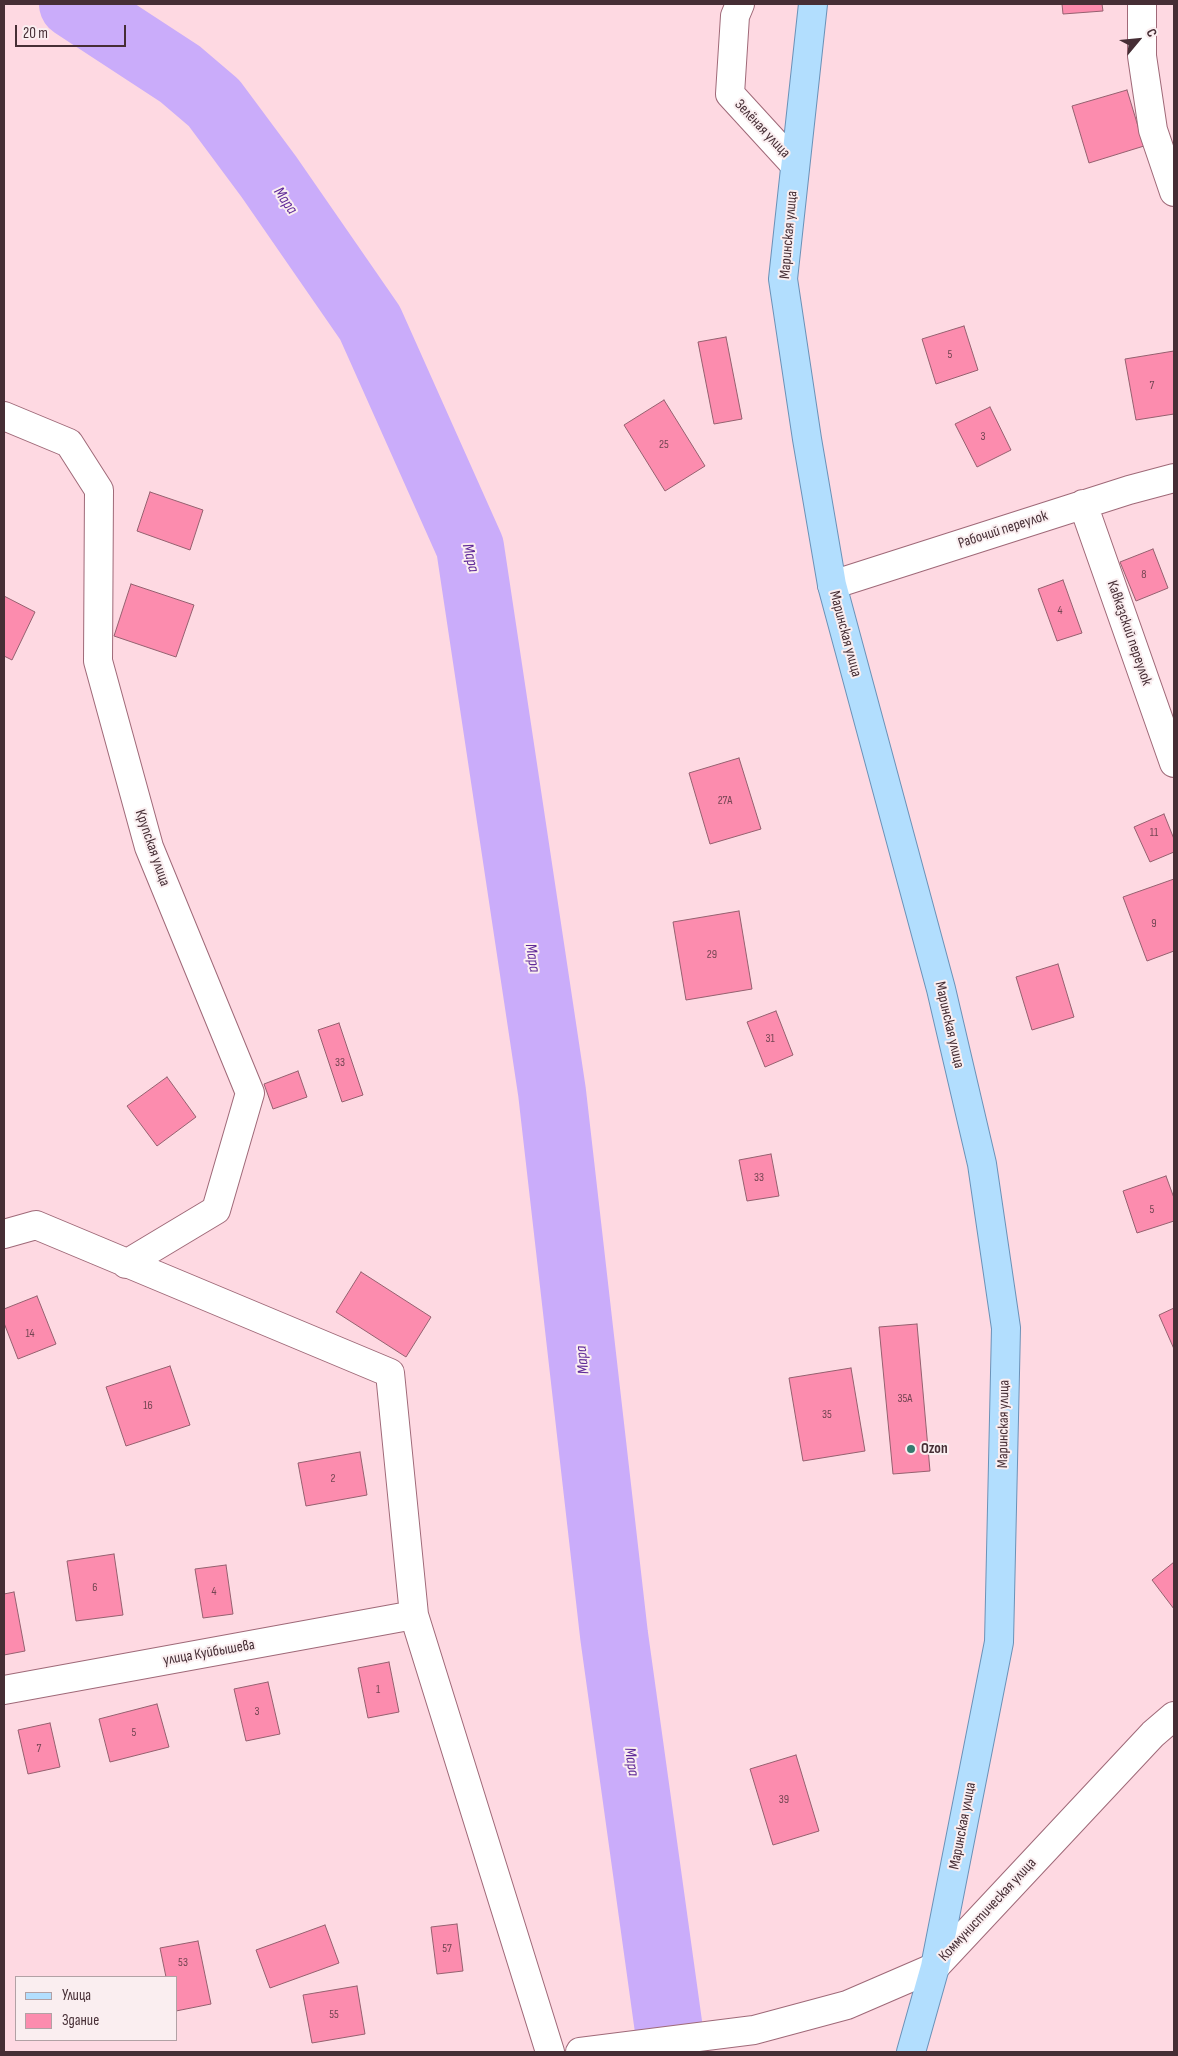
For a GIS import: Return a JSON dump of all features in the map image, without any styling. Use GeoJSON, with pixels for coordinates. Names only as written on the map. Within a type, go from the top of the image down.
{"type":"FeatureCollection","features":[{"type":"Feature","properties":{"kind":"main road","name":"Маринская улица"},"geometry":{"type":"LineString","coordinates":[[813,4],[783,279],[807,439],[832,585],[941,989],[978,1144],[1006,1328],[1000,1642],[935,1967],[911,2052]]}},
{"type":"Feature","properties":{"kind":"street","name":"Зелёная улица"},"geometry":{"type":"LineString","coordinates":[[740,4],[735,16],[730,94],[795,165]]}},
{"type":"Feature","properties":{"kind":"street"},"geometry":{"type":"LineString","coordinates":[[1142,4],[1142,56],[1152,130],[1174,192]]}},
{"type":"Feature","properties":{"kind":"street","name":"Крупская улица"},"geometry":{"type":"LineString","coordinates":[[4,416],[69,443],[99,490],[98,661],[149,848],[250,1093],[216,1210],[126,1264]]}},
{"type":"Feature","properties":{"kind":"street","name":"Рабочий переулок"},"geometry":{"type":"LineString","coordinates":[[832,585],[1083,504],[1174,478]]}},
{"type":"Feature","properties":{"kind":"street","name":"Кавказский переулок"},"geometry":{"type":"LineString","coordinates":[[1083,504],[1174,763]]}},
{"type":"Feature","properties":{"kind":"street"},"geometry":{"type":"LineString","coordinates":[[4,1234],[36,1225],[390,1373],[414,1615],[550,2052]]}},
{"type":"Feature","properties":{"kind":"street","name":"улица Куйбышева"},"geometry":{"type":"LineString","coordinates":[[4,1690],[414,1615]]}},
{"type":"Feature","properties":{"kind":"street","name":"Коммунистическая улица"},"geometry":{"type":"LineString","coordinates":[[580,2052],[754,2030],[847,2005],[935,1967],[1154,1734],[1174,1716]]}},
{"type":"Feature","properties":{"kind":"building"},"geometry":{"type":"Polygon","coordinates":[[[1062,4],[1102,4],[1103,11],[1063,14],[1062,4]]]}},
{"type":"Feature","properties":{"kind":"building"},"geometry":{"type":"Polygon","coordinates":[[[1127,90],[1144,146],[1089,163],[1072,106],[1127,90]]]}},
{"type":"Feature","properties":{"kind":"building"},"geometry":{"type":"Polygon","coordinates":[[[964,326],[978,370],[936,384],[922,339],[964,326]]]}},
{"type":"Feature","properties":{"kind":"building"},"geometry":{"type":"Polygon","coordinates":[[[726,337],[742,419],[714,424],[698,342],[726,337]]]}},
{"type":"Feature","properties":{"kind":"building"},"geometry":{"type":"Polygon","coordinates":[[[1174,351],[1174,414],[1136,420],[1125,359],[1174,351]]]}},
{"type":"Feature","properties":{"kind":"building"},"geometry":{"type":"Polygon","coordinates":[[[664,400],[705,466],[665,491],[624,425],[664,400]]]}},
{"type":"Feature","properties":{"kind":"building"},"geometry":{"type":"Polygon","coordinates":[[[990,407],[1011,450],[977,467],[955,424],[990,407]]]}},
{"type":"Feature","properties":{"kind":"building"},"geometry":{"type":"Polygon","coordinates":[[[150,492],[203,510],[190,550],[137,531],[150,492]]]}},
{"type":"Feature","properties":{"kind":"building"},"geometry":{"type":"Polygon","coordinates":[[[1153,549],[1168,588],[1136,601],[1120,562],[1153,549]]]}},
{"type":"Feature","properties":{"kind":"building"},"geometry":{"type":"Polygon","coordinates":[[[1063,580],[1082,633],[1057,641],[1038,589],[1063,580]]]}},
{"type":"Feature","properties":{"kind":"building"},"geometry":{"type":"Polygon","coordinates":[[[131,584],[194,605],[176,657],[114,636],[131,584]]]}},
{"type":"Feature","properties":{"kind":"building"},"geometry":{"type":"Polygon","coordinates":[[[4,596],[35,612],[12,660],[4,656],[4,596]]]}},
{"type":"Feature","properties":{"kind":"building"},"geometry":{"type":"Polygon","coordinates":[[[739,758],[761,829],[710,844],[689,773],[739,758]]]}},
{"type":"Feature","properties":{"kind":"building"},"geometry":{"type":"Polygon","coordinates":[[[1164,814],[1174,839],[1174,852],[1150,862],[1134,827],[1164,814]]]}},
{"type":"Feature","properties":{"kind":"building"},"geometry":{"type":"Polygon","coordinates":[[[1174,879],[1174,951],[1147,961],[1123,897],[1174,879]]]}},
{"type":"Feature","properties":{"kind":"building"},"geometry":{"type":"Polygon","coordinates":[[[739,911],[752,989],[686,1000],[673,922],[739,911]]]}},
{"type":"Feature","properties":{"kind":"building"},"geometry":{"type":"Polygon","coordinates":[[[1058,964],[1074,1017],[1032,1030],[1016,977],[1058,964]]]}},
{"type":"Feature","properties":{"kind":"building"},"geometry":{"type":"Polygon","coordinates":[[[776,1011],[793,1055],[765,1067],[747,1022],[776,1011]]]}},
{"type":"Feature","properties":{"kind":"building"},"geometry":{"type":"Polygon","coordinates":[[[339,1023],[363,1095],[342,1102],[318,1030],[339,1023]]]}},
{"type":"Feature","properties":{"kind":"building"},"geometry":{"type":"Polygon","coordinates":[[[298,1071],[307,1097],[273,1109],[264,1084],[298,1071]]]}},
{"type":"Feature","properties":{"kind":"building"},"geometry":{"type":"Polygon","coordinates":[[[167,1077],[196,1117],[157,1146],[127,1106],[167,1077]]]}},
{"type":"Feature","properties":{"kind":"building"},"geometry":{"type":"Polygon","coordinates":[[[771,1154],[779,1196],[747,1201],[739,1160],[771,1154]]]}},
{"type":"Feature","properties":{"kind":"building"},"geometry":{"type":"Polygon","coordinates":[[[1166,1176],[1174,1198],[1174,1221],[1137,1233],[1123,1191],[1166,1176]]]}},
{"type":"Feature","properties":{"kind":"building"},"geometry":{"type":"Polygon","coordinates":[[[361,1272],[431,1317],[406,1357],[336,1312],[361,1272]]]}},
{"type":"Feature","properties":{"kind":"building"},"geometry":{"type":"Polygon","coordinates":[[[37,1296],[56,1344],[18,1359],[4,1323],[4,1309],[37,1296]]]}},
{"type":"Feature","properties":{"kind":"building"},"geometry":{"type":"Polygon","coordinates":[[[1174,1308],[1174,1349],[1159,1315],[1174,1308]]]}},
{"type":"Feature","properties":{"kind":"building"},"geometry":{"type":"Polygon","coordinates":[[[917,1324],[930,1471],[893,1474],[879,1327],[917,1324]]]}},
{"type":"Feature","properties":{"kind":"building"},"geometry":{"type":"Polygon","coordinates":[[[170,1366],[190,1425],[126,1446],[106,1387],[170,1366]]]}},
{"type":"Feature","properties":{"kind":"building"},"geometry":{"type":"Polygon","coordinates":[[[851,1368],[865,1451],[803,1461],[789,1378],[851,1368]]]}},
{"type":"Feature","properties":{"kind":"building"},"geometry":{"type":"Polygon","coordinates":[[[360,1452],[367,1495],[306,1506],[298,1463],[360,1452]]]}},
{"type":"Feature","properties":{"kind":"building"},"geometry":{"type":"Polygon","coordinates":[[[114,1554],[123,1615],[76,1621],[67,1561],[114,1554]]]}},
{"type":"Feature","properties":{"kind":"building"},"geometry":{"type":"Polygon","coordinates":[[[1174,1562],[1174,1609],[1152,1580],[1174,1562]]]}},
{"type":"Feature","properties":{"kind":"building"},"geometry":{"type":"Polygon","coordinates":[[[226,1565],[233,1614],[203,1618],[195,1569],[226,1565]]]}},
{"type":"Feature","properties":{"kind":"building"},"geometry":{"type":"Polygon","coordinates":[[[14,1592],[25,1651],[4,1655],[4,1594],[14,1592]]]}},
{"type":"Feature","properties":{"kind":"building"},"geometry":{"type":"Polygon","coordinates":[[[389,1662],[399,1712],[368,1718],[358,1668],[389,1662]]]}},
{"type":"Feature","properties":{"kind":"building"},"geometry":{"type":"Polygon","coordinates":[[[268,1682],[280,1734],[246,1741],[234,1689],[268,1682]]]}},
{"type":"Feature","properties":{"kind":"building"},"geometry":{"type":"Polygon","coordinates":[[[157,1704],[169,1747],[110,1762],[99,1719],[157,1704]]]}},
{"type":"Feature","properties":{"kind":"building"},"geometry":{"type":"Polygon","coordinates":[[[50,1723],[60,1767],[28,1774],[18,1730],[50,1723]]]}},
{"type":"Feature","properties":{"kind":"building"},"geometry":{"type":"Polygon","coordinates":[[[796,1755],[819,1831],[773,1845],[750,1769],[796,1755]]]}},
{"type":"Feature","properties":{"kind":"building"},"geometry":{"type":"Polygon","coordinates":[[[457,1924],[463,1971],[437,1974],[431,1927],[457,1924]]]}},
{"type":"Feature","properties":{"kind":"building"},"geometry":{"type":"Polygon","coordinates":[[[325,1925],[339,1963],[270,1988],[256,1950],[325,1925]]]}},
{"type":"Feature","properties":{"kind":"building"},"geometry":{"type":"Polygon","coordinates":[[[198,1941],[211,2004],[178,2011],[178,1976],[166,1976],[160,1948],[198,1941]]]}},
{"type":"Feature","properties":{"kind":"building"},"geometry":{"type":"Polygon","coordinates":[[[357,1986],[365,2034],[312,2043],[303,1995],[357,1986]]]}},
{"type":"Feature","properties":{"kind":"waterway","name":"Мара"},"geometry":{"type":"LineString","coordinates":[[73,4],[180,74],[214,103],[269,177],[370,323],[470,547],[552,1092],[614,1635],[672,2052]]}},
{"type":"Feature","properties":{"kind":"place","name":"Ozon"},"geometry":{"type":"Point","coordinates":[911,1449]}}]}
